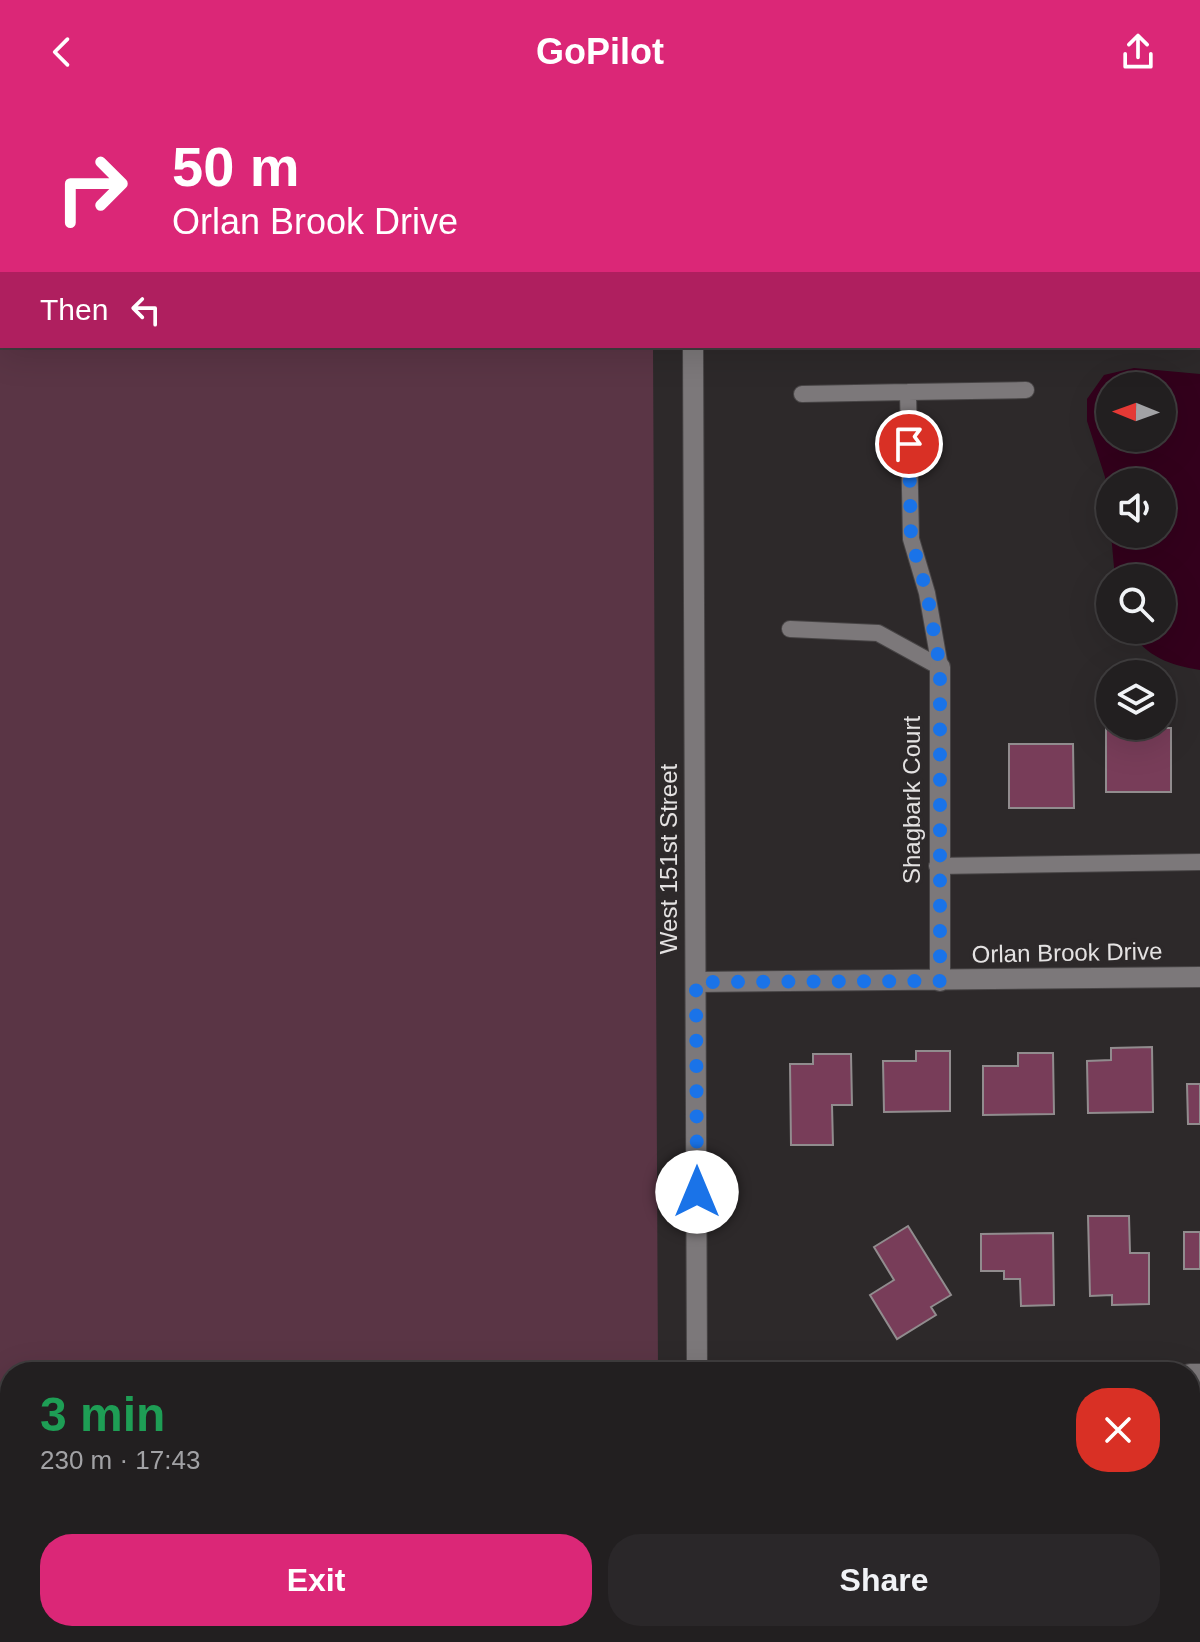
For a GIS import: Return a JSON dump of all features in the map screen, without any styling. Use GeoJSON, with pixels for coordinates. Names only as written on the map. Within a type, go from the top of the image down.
{"type":"FeatureCollection","features":[{"type":"Feature","properties":{"kind":"street","name":"West 151st Street"},"geometry":{"type":"LineString","coordinates":[[693,348],[697,1362]]}},
{"type":"Feature","properties":{"kind":"street","name":"Shagbark Court"},"geometry":{"type":"LineString","coordinates":[[940,667],[937,866],[940,981]]}},
{"type":"Feature","properties":{"kind":"street","name":"Orlan Brook Drive"},"geometry":{"type":"LineString","coordinates":[[696,982],[1200,977]]}},
{"type":"Feature","properties":{"kind":"lane"},"geometry":{"type":"LineString","coordinates":[[802,394],[1026,390]]}},
{"type":"Feature","properties":{"kind":"lane"},"geometry":{"type":"LineString","coordinates":[[908,392],[911,539],[927,593],[940,667]]}},
{"type":"Feature","properties":{"kind":"lane"},"geometry":{"type":"LineString","coordinates":[[790,629],[878,633],[940,667]]}},
{"type":"Feature","properties":{"kind":"lane"},"geometry":{"type":"LineString","coordinates":[[937,866],[1200,862]]}},
{"type":"Feature","properties":{"kind":"shaded area"},"geometry":{"type":"Polygon","coordinates":[[[0,348],[653,348],[658,1362],[0,1362],[0,348]]]}},
{"type":"Feature","properties":{"kind":"shaded area"},"geometry":{"type":"Polygon","coordinates":[[[1134,368],[1200,374],[1200,670],[1176,664],[1176,660],[1160,658],[1140,644],[1176,644],[1176,564],[1114,564],[1112,548],[1176,548],[1176,468],[1102,468],[1097,452],[1176,452],[1176,372],[1117,372],[1134,368]]]}},
{"type":"Feature","properties":{"kind":"shaded area"},"geometry":{"type":"Polygon","coordinates":[[[1096,386],[1096,449],[1087,421],[1087,399],[1096,386]]]}},
{"type":"Feature","properties":{"kind":"building"},"geometry":{"type":"Polygon","coordinates":[[[1106,740],[1171,740],[1171,792],[1106,792],[1106,740]]]}},
{"type":"Feature","properties":{"kind":"building"},"geometry":{"type":"Polygon","coordinates":[[[1009,744],[1073,744],[1074,808],[1009,808],[1009,744]]]}},
{"type":"Feature","properties":{"kind":"building"},"geometry":{"type":"Polygon","coordinates":[[[1152,1047],[1153,1112],[1088,1113],[1087,1061],[1111,1060],[1111,1048],[1152,1047]]]}},
{"type":"Feature","properties":{"kind":"building"},"geometry":{"type":"Polygon","coordinates":[[[916,1051],[950,1051],[950,1111],[884,1112],[883,1061],[916,1061],[916,1051]]]}},
{"type":"Feature","properties":{"kind":"building"},"geometry":{"type":"Polygon","coordinates":[[[1018,1053],[1053,1053],[1054,1114],[983,1115],[983,1066],[1018,1066],[1018,1053]]]}},
{"type":"Feature","properties":{"kind":"building"},"geometry":{"type":"Polygon","coordinates":[[[813,1054],[851,1054],[852,1105],[832,1105],[833,1145],[791,1145],[790,1064],[813,1064],[813,1054]]]}},
{"type":"Feature","properties":{"kind":"building"},"geometry":{"type":"Polygon","coordinates":[[[1187,1084],[1200,1084],[1200,1124],[1188,1124],[1187,1084]]]}},
{"type":"Feature","properties":{"kind":"building"},"geometry":{"type":"Polygon","coordinates":[[[1088,1216],[1129,1216],[1130,1253],[1149,1253],[1149,1304],[1112,1305],[1112,1295],[1090,1296],[1088,1216]]]}},
{"type":"Feature","properties":{"kind":"building"},"geometry":{"type":"Polygon","coordinates":[[[908,1226],[951,1295],[931,1307],[936,1315],[897,1339],[870,1295],[894,1280],[874,1247],[908,1226]]]}},
{"type":"Feature","properties":{"kind":"building"},"geometry":{"type":"Polygon","coordinates":[[[1184,1232],[1200,1232],[1200,1269],[1184,1269],[1184,1232]]]}},
{"type":"Feature","properties":{"kind":"building"},"geometry":{"type":"Polygon","coordinates":[[[1053,1233],[1054,1305],[1021,1306],[1020,1279],[1004,1279],[1004,1271],[981,1271],[981,1234],[1053,1233]]]}},
{"type":"Feature","properties":{"kind":"route"},"geometry":{"type":"LineString","coordinates":[[697,1192],[696,982],[940,981],[937,866],[940,667],[927,593],[911,539],[909,444]]}}]}
